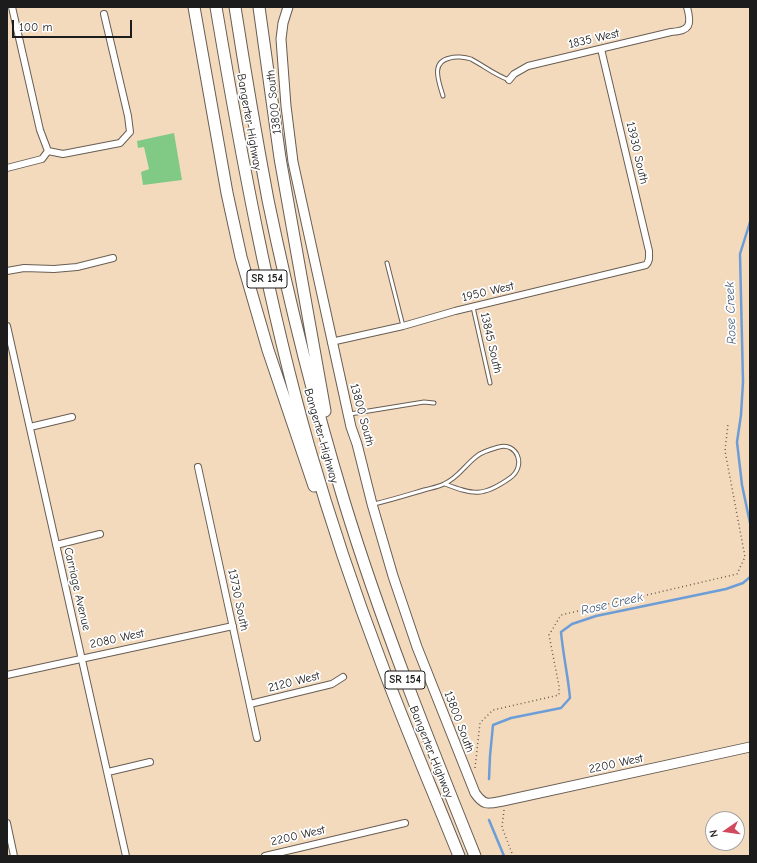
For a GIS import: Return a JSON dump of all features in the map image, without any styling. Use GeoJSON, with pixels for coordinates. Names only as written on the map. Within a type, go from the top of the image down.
{"type":"FeatureCollection","features":[{"type":"Feature","properties":{"kind":"highway"},"geometry":{"type":"LineString","coordinates":[[194,7],[227,193],[249,288],[306,466],[340,546]]}},
{"type":"Feature","properties":{"kind":"highway","name":"Bangerter Highway"},"geometry":{"type":"LineString","coordinates":[[216,7],[245,176],[275,316],[298,406],[340,546],[381,664],[459,856]]}},
{"type":"Feature","properties":{"kind":"highway","name":"Bangerter Highway"},"geometry":{"type":"LineString","coordinates":[[235,7],[260,157],[279,251],[308,373],[344,502],[401,671],[475,856]]}},
{"type":"Feature","properties":{"kind":"highway"},"geometry":{"type":"LineString","coordinates":[[258,7],[280,158],[328,427],[344,502]]}},
{"type":"Feature","properties":{"kind":"street"},"geometry":{"type":"LineString","coordinates":[[12,7],[40,130],[48,151]]}},
{"type":"Feature","properties":{"kind":"street","name":"1835 West"},"geometry":{"type":"LineString","coordinates":[[509,80],[514,74],[528,66],[671,32],[682,31],[688,27],[690,21],[687,7]]}},
{"type":"Feature","properties":{"kind":"street","name":"13800 South"},"geometry":{"type":"LineString","coordinates":[[287,10],[281,39],[281,52],[292,156],[303,214],[351,427],[393,576],[422,661],[472,788],[478,798],[487,804]]}},
{"type":"Feature","properties":{"kind":"street"},"geometry":{"type":"LineString","coordinates":[[48,151],[63,154],[120,143],[130,132],[128,116],[104,14]]}},
{"type":"Feature","properties":{"kind":"street","name":"13930 South"},"geometry":{"type":"LineString","coordinates":[[602,49],[649,251],[648,263]]}},
{"type":"Feature","properties":{"kind":"street"},"geometry":{"type":"LineString","coordinates":[[7,168],[42,159],[48,151]]}},
{"type":"Feature","properties":{"kind":"street"},"geometry":{"type":"LineString","coordinates":[[7,271],[24,268],[54,269],[77,266],[113,258]]}},
{"type":"Feature","properties":{"kind":"street","name":"1950 West"},"geometry":{"type":"LineString","coordinates":[[332,342],[641,268],[648,263]]}},
{"type":"Feature","properties":{"kind":"street","name":"Carriage Avenue"},"geometry":{"type":"LineString","coordinates":[[7,326],[126,856]]}},
{"type":"Feature","properties":{"kind":"street"},"geometry":{"type":"LineString","coordinates":[[30,427],[72,418]]}},
{"type":"Feature","properties":{"kind":"street","name":"13730 South"},"geometry":{"type":"LineString","coordinates":[[198,467],[257,738]]}},
{"type":"Feature","properties":{"kind":"street"},"geometry":{"type":"LineString","coordinates":[[56,545],[100,534]]}},
{"type":"Feature","properties":{"kind":"street","name":"2080 West"},"geometry":{"type":"LineString","coordinates":[[7,675],[233,626]]}},
{"type":"Feature","properties":{"kind":"street","name":"2120 West"},"geometry":{"type":"LineString","coordinates":[[250,704],[332,684],[343,677]]}},
{"type":"Feature","properties":{"kind":"street","name":"2200 West"},"geometry":{"type":"LineString","coordinates":[[487,804],[750,747]]}},
{"type":"Feature","properties":{"kind":"street"},"geometry":{"type":"LineString","coordinates":[[108,772],[150,762]]}},
{"type":"Feature","properties":{"kind":"street"},"geometry":{"type":"LineString","coordinates":[[7,823],[14,856]]}},
{"type":"Feature","properties":{"kind":"street","name":"2200 West"},"geometry":{"type":"LineString","coordinates":[[265,856],[405,823]]}},
{"type":"Feature","properties":{"kind":"lane"},"geometry":{"type":"LineString","coordinates":[[443,96],[437,76],[438,65],[442,59],[453,57],[470,58],[496,75],[509,80]]}},
{"type":"Feature","properties":{"kind":"lane"},"geometry":{"type":"LineString","coordinates":[[387,263],[402,326]]}},
{"type":"Feature","properties":{"kind":"lane","name":"13845 South"},"geometry":{"type":"LineString","coordinates":[[473,307],[490,383]]}},
{"type":"Feature","properties":{"kind":"lane"},"geometry":{"type":"LineString","coordinates":[[348,415],[424,402],[434,403]]}},
{"type":"Feature","properties":{"kind":"lane"},"geometry":{"type":"LineString","coordinates":[[372,504],[445,484],[457,475],[477,455],[489,450],[503,446],[511,449],[518,457],[519,465],[515,474],[502,484],[489,491],[476,493],[463,491],[445,484]]}},
{"type":"Feature","properties":{"kind":"path"},"geometry":{"type":"LineString","coordinates":[[474,774],[480,723],[493,710],[559,695],[559,686],[549,635],[561,615],[737,574],[745,557],[725,450],[728,424]]}},
{"type":"Feature","properties":{"kind":"path"},"geometry":{"type":"LineString","coordinates":[[504,810],[502,827],[513,856]]}},
{"type":"Feature","properties":{"kind":"green space"},"geometry":{"type":"Polygon","coordinates":[[[174,133],[182,180],[143,185],[141,172],[149,169],[144,147],[138,148],[137,141],[174,133]]]}},
{"type":"Feature","properties":{"kind":"waterway","name":"Rose Creek"},"geometry":{"type":"LineString","coordinates":[[750,222],[740,254],[743,382],[741,415],[737,442],[742,485],[750,523]]}},
{"type":"Feature","properties":{"kind":"waterway","name":"Rose Creek"},"geometry":{"type":"LineString","coordinates":[[489,779],[493,725],[511,718],[561,708],[570,698],[561,632],[572,624],[596,616],[726,589],[743,583],[750,577]]}},
{"type":"Feature","properties":{"kind":"waterway","name":"Rose Creek"},"geometry":{"type":"LineString","coordinates":[[489,820],[504,856]]}}]}
